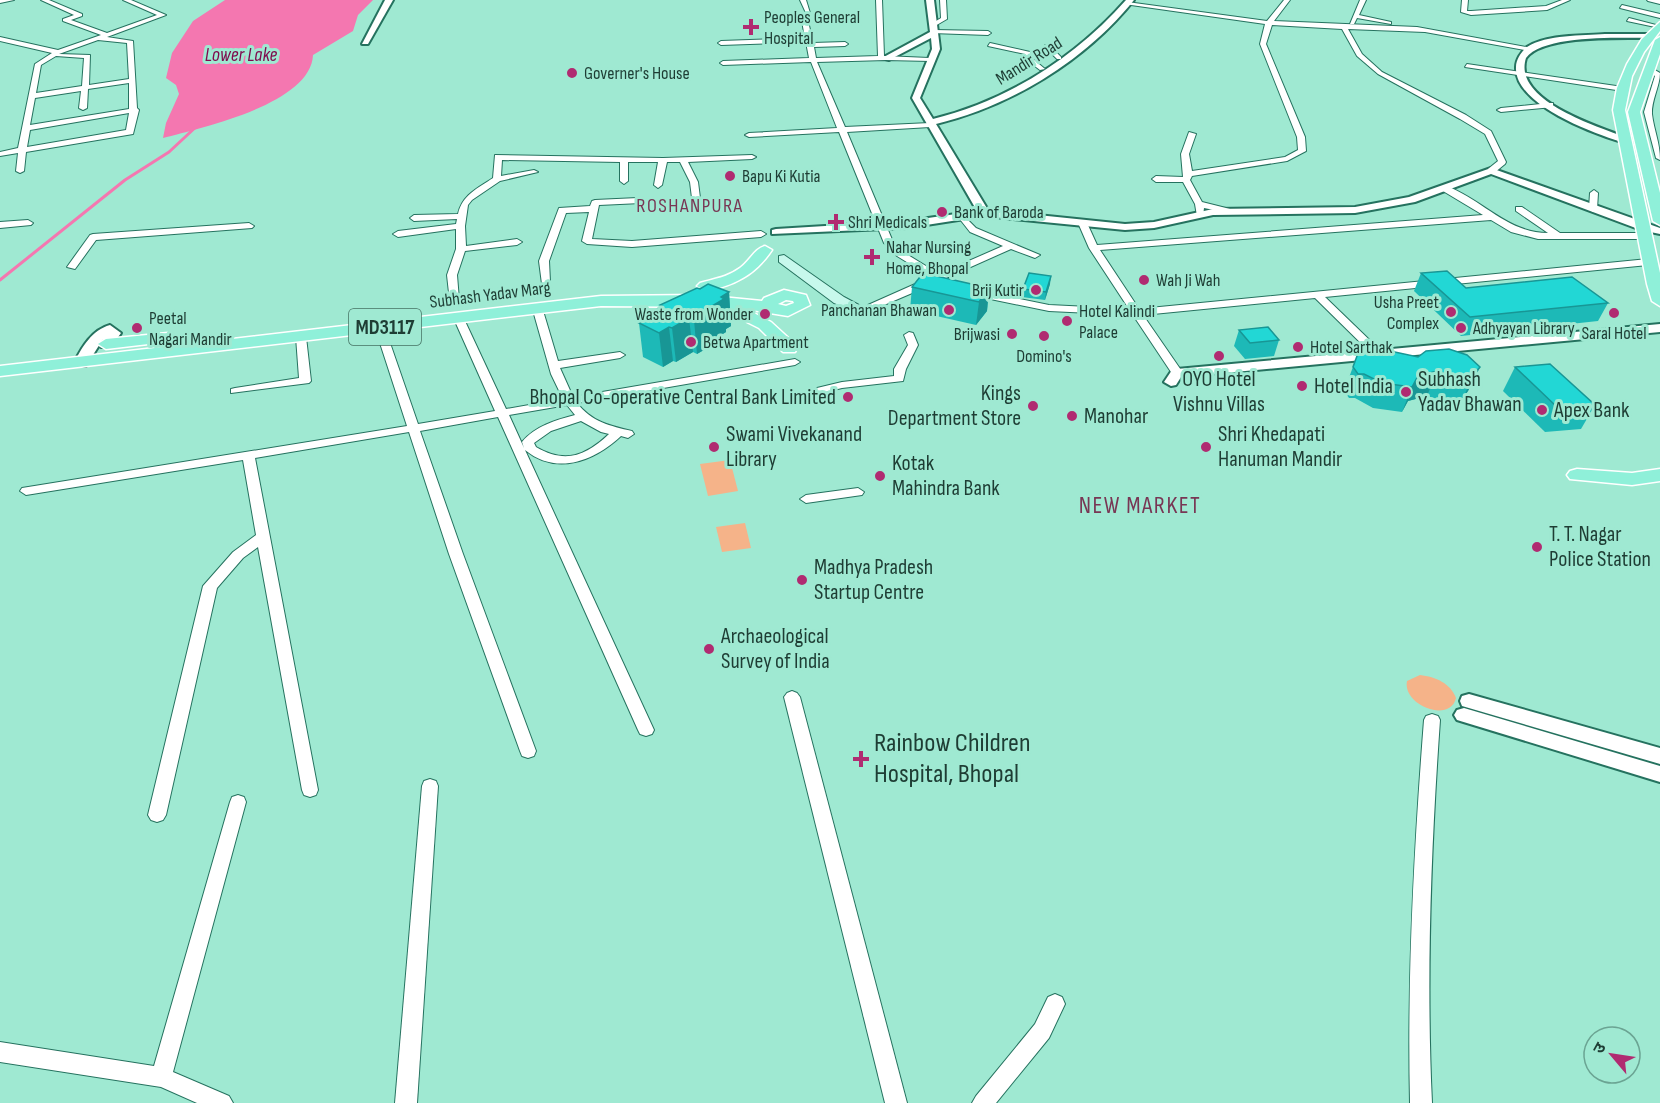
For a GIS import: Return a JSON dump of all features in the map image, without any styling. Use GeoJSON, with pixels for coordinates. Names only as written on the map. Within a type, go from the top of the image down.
{"type":"FeatureCollection","features":[{"type":"Feature","properties":{"kind":"main road"},"geometry":{"type":"LineString","coordinates":[[1657,29],[1654,61],[1634,112],[1660,221]]}},
{"type":"Feature","properties":{"kind":"main road"},"geometry":{"type":"LineString","coordinates":[[1657,29],[1623,89],[1618,110],[1645,232],[1648,262],[1660,301]]}},
{"type":"Feature","properties":{"kind":"main road"},"geometry":{"type":"LineString","coordinates":[[765,250],[752,268],[703,293],[720,304],[755,319],[792,355]]}},
{"type":"Feature","properties":{"kind":"main road"},"geometry":{"type":"LineString","coordinates":[[784,259],[832,295],[863,311]]}},
{"type":"Feature","properties":{"kind":"main road","name":"Subhash Yadav Marg"},"geometry":{"type":"LineString","coordinates":[[108,337],[342,320],[601,288],[703,293],[774,302]]}},
{"type":"Feature","properties":{"kind":"main road","name":"Subhash Yadav Marg"},"geometry":{"type":"LineString","coordinates":[[0,370],[81,363],[601,301],[703,293]]}},
{"type":"Feature","properties":{"kind":"main road"},"geometry":{"type":"LineString","coordinates":[[1577,475],[1632,479],[1660,475]]}},
{"type":"Feature","properties":{"kind":"street"},"geometry":{"type":"LineString","coordinates":[[0,1],[11,0]]}},
{"type":"Feature","properties":{"kind":"street"},"geometry":{"type":"LineString","coordinates":[[44,0],[80,15],[65,20],[108,35]]}},
{"type":"Feature","properties":{"kind":"street"},"geometry":{"type":"LineString","coordinates":[[20,171],[38,64],[55,54],[163,15],[126,0]]}},
{"type":"Feature","properties":{"kind":"street"},"geometry":{"type":"LineString","coordinates":[[365,42],[389,0]]}},
{"type":"Feature","properties":{"kind":"street"},"geometry":{"type":"LineString","coordinates":[[383,30],[398,0]]}},
{"type":"Feature","properties":{"kind":"street"},"geometry":{"type":"LineString","coordinates":[[802,0],[813,60],[880,226],[894,249],[937,279],[959,288],[1049,308],[1137,312],[1648,262]]}},
{"type":"Feature","properties":{"kind":"street"},"geometry":{"type":"LineString","coordinates":[[879,0],[883,58]]}},
{"type":"Feature","properties":{"kind":"street"},"geometry":{"type":"LineString","coordinates":[[930,0],[936,49],[929,60],[916,98],[984,213]]}},
{"type":"Feature","properties":{"kind":"street"},"geometry":{"type":"LineString","coordinates":[[883,58],[934,30],[945,17],[943,0]]}},
{"type":"Feature","properties":{"kind":"street"},"geometry":{"type":"LineString","coordinates":[[1156,179],[1187,177],[1287,159],[1302,152],[1301,137],[1263,44],[1269,23],[1287,0]]}},
{"type":"Feature","properties":{"kind":"street"},"geometry":{"type":"LineString","coordinates":[[1347,27],[1356,16],[1363,0]]}},
{"type":"Feature","properties":{"kind":"street"},"geometry":{"type":"LineString","coordinates":[[1465,0],[1464,12],[1467,13],[1547,8],[1567,0]]}},
{"type":"Feature","properties":{"kind":"street"},"geometry":{"type":"LineString","coordinates":[[1518,11],[1519,0]]}},
{"type":"Feature","properties":{"kind":"street"},"geometry":{"type":"LineString","coordinates":[[1650,0],[1660,2]]}},
{"type":"Feature","properties":{"kind":"street"},"geometry":{"type":"LineString","coordinates":[[1126,1],[1269,23],[1423,31]]}},
{"type":"Feature","properties":{"kind":"street","name":"Mandir Road"},"geometry":{"type":"LineString","coordinates":[[929,122],[962,111],[1042,69],[1059,58],[1126,1]]}},
{"type":"Feature","properties":{"kind":"street","name":"Mandir Road"},"geometry":{"type":"LineString","coordinates":[[929,122],[958,117],[1035,79],[1080,47],[1126,1]]}},
{"type":"Feature","properties":{"kind":"street"},"geometry":{"type":"LineString","coordinates":[[1622,7],[1657,29]]}},
{"type":"Feature","properties":{"kind":"street"},"geometry":{"type":"LineString","coordinates":[[1356,16],[1423,31],[1530,49],[1574,39],[1657,29]]}},
{"type":"Feature","properties":{"kind":"street"},"geometry":{"type":"LineString","coordinates":[[1629,20],[1657,29]]}},
{"type":"Feature","properties":{"kind":"street"},"geometry":{"type":"LineString","coordinates":[[776,232],[880,226],[963,218],[984,213],[1084,225],[1154,225],[1199,209],[1356,210],[1393,204],[1446,189],[1491,171],[1502,162],[1488,134],[1463,117],[1380,73],[1359,55],[1347,27]]}},
{"type":"Feature","properties":{"kind":"street"},"geometry":{"type":"LineString","coordinates":[[934,30],[988,33]]}},
{"type":"Feature","properties":{"kind":"street"},"geometry":{"type":"LineString","coordinates":[[0,154],[130,132],[135,110],[130,81],[129,41],[98,38]]}},
{"type":"Feature","properties":{"kind":"street"},"geometry":{"type":"LineString","coordinates":[[0,39],[55,54],[88,56],[83,108]]}},
{"type":"Feature","properties":{"kind":"street"},"geometry":{"type":"LineString","coordinates":[[721,43],[845,44]]}},
{"type":"Feature","properties":{"kind":"street"},"geometry":{"type":"LineString","coordinates":[[990,45],[1028,53],[1030,60],[1042,69]]}},
{"type":"Feature","properties":{"kind":"street"},"geometry":{"type":"LineString","coordinates":[[1047,46],[1059,58]]}},
{"type":"Feature","properties":{"kind":"street"},"geometry":{"type":"LineString","coordinates":[[1530,49],[1520,65],[1519,72],[1529,90],[1567,115],[1625,140]]}},
{"type":"Feature","properties":{"kind":"street"},"geometry":{"type":"LineString","coordinates":[[723,63],[883,58],[929,60]]}},
{"type":"Feature","properties":{"kind":"street"},"geometry":{"type":"LineString","coordinates":[[1654,61],[1659,75],[1648,112],[1660,158]]}},
{"type":"Feature","properties":{"kind":"street"},"geometry":{"type":"LineString","coordinates":[[1467,66],[1623,89]]}},
{"type":"Feature","properties":{"kind":"street"},"geometry":{"type":"LineString","coordinates":[[32,96],[130,81]]}},
{"type":"Feature","properties":{"kind":"street"},"geometry":{"type":"LineString","coordinates":[[1501,110],[1550,105]]}},
{"type":"Feature","properties":{"kind":"street"},"geometry":{"type":"LineString","coordinates":[[26,128],[135,110]]}},
{"type":"Feature","properties":{"kind":"street"},"geometry":{"type":"LineString","coordinates":[[748,135],[929,122]]}},
{"type":"Feature","properties":{"kind":"street"},"geometry":{"type":"LineString","coordinates":[[1192,134],[1185,154],[1187,177],[1199,209]]}},
{"type":"Feature","properties":{"kind":"street"},"geometry":{"type":"LineString","coordinates":[[496,179],[498,157],[683,160],[752,157]]}},
{"type":"Feature","properties":{"kind":"street"},"geometry":{"type":"LineString","coordinates":[[624,159],[624,181]]}},
{"type":"Feature","properties":{"kind":"street"},"geometry":{"type":"LineString","coordinates":[[658,185],[663,160]]}},
{"type":"Feature","properties":{"kind":"street"},"geometry":{"type":"LineString","coordinates":[[683,160],[694,182],[696,198]]}},
{"type":"Feature","properties":{"kind":"street"},"geometry":{"type":"LineString","coordinates":[[454,300],[452,275],[461,249],[460,226],[464,205],[469,198],[496,179],[534,171]]}},
{"type":"Feature","properties":{"kind":"street"},"geometry":{"type":"LineString","coordinates":[[1491,171],[1593,208],[1645,232]]}},
{"type":"Feature","properties":{"kind":"street"},"geometry":{"type":"LineString","coordinates":[[1446,189],[1514,230],[1538,236],[1560,238],[1660,231]]}},
{"type":"Feature","properties":{"kind":"street"},"geometry":{"type":"LineString","coordinates":[[1593,208],[1594,193]]}},
{"type":"Feature","properties":{"kind":"street"},"geometry":{"type":"LineString","coordinates":[[638,201],[595,203],[587,241],[632,244],[761,234]]}},
{"type":"Feature","properties":{"kind":"street"},"geometry":{"type":"LineString","coordinates":[[545,282],[544,261],[562,210],[593,209]]}},
{"type":"Feature","properties":{"kind":"street"},"geometry":{"type":"LineString","coordinates":[[1519,209],[1560,238]]}},
{"type":"Feature","properties":{"kind":"street"},"geometry":{"type":"LineString","coordinates":[[414,219],[463,216]]}},
{"type":"Feature","properties":{"kind":"street"},"geometry":{"type":"LineString","coordinates":[[1094,248],[1492,217]]}},
{"type":"Feature","properties":{"kind":"street"},"geometry":{"type":"LineString","coordinates":[[963,218],[973,230],[1035,255]]}},
{"type":"Feature","properties":{"kind":"street"},"geometry":{"type":"LineString","coordinates":[[0,225],[28,223]]}},
{"type":"Feature","properties":{"kind":"street"},"geometry":{"type":"LineString","coordinates":[[1084,225],[1094,248],[1137,312],[1174,377],[1660,328]]}},
{"type":"Feature","properties":{"kind":"street"},"geometry":{"type":"LineString","coordinates":[[72,267],[93,237],[249,226]]}},
{"type":"Feature","properties":{"kind":"street"},"geometry":{"type":"LineString","coordinates":[[398,234],[460,226]]}},
{"type":"Feature","properties":{"kind":"street"},"geometry":{"type":"LineString","coordinates":[[461,249],[517,242]]}},
{"type":"Feature","properties":{"kind":"street"},"geometry":{"type":"LineString","coordinates":[[863,311],[1010,246]]}},
{"type":"Feature","properties":{"kind":"street"},"geometry":{"type":"LineString","coordinates":[[1318,296],[1379,355]]}},
{"type":"Feature","properties":{"kind":"street"},"geometry":{"type":"LineString","coordinates":[[539,314],[569,402],[582,417],[598,429],[623,434],[602,449],[565,463],[549,461],[530,449],[528,442],[537,433],[558,422],[582,417]]}},
{"type":"Feature","properties":{"kind":"street"},"geometry":{"type":"LineString","coordinates":[[459,319],[646,730]]}},
{"type":"Feature","properties":{"kind":"street"},"geometry":{"type":"LineString","coordinates":[[81,363],[88,346],[100,334],[108,337]]}},
{"type":"Feature","properties":{"kind":"street"},"geometry":{"type":"LineString","coordinates":[[821,390],[842,385],[899,379],[900,369],[913,345],[909,335]]}},
{"type":"Feature","properties":{"kind":"street"},"geometry":{"type":"LineString","coordinates":[[235,391],[305,381],[302,337]]}},
{"type":"Feature","properties":{"kind":"street"},"geometry":{"type":"LineString","coordinates":[[384,340],[456,554],[528,751]]}},
{"type":"Feature","properties":{"kind":"street"},"geometry":{"type":"LineString","coordinates":[[556,365],[620,355]]}},
{"type":"Feature","properties":{"kind":"street"},"geometry":{"type":"LineString","coordinates":[[26,491],[569,402],[792,355]]}},
{"type":"Feature","properties":{"kind":"street"},"geometry":{"type":"LineString","coordinates":[[248,455],[310,790]]}},
{"type":"Feature","properties":{"kind":"street"},"geometry":{"type":"LineString","coordinates":[[806,499],[858,492]]}},
{"type":"Feature","properties":{"kind":"street"},"geometry":{"type":"LineString","coordinates":[[157,815],[210,586],[238,555],[263,537]]}},
{"type":"Feature","properties":{"kind":"street"},"geometry":{"type":"LineString","coordinates":[[792,697],[896,1103]]}},
{"type":"Feature","properties":{"kind":"street"},"geometry":{"type":"LineString","coordinates":[[1660,756],[1466,708],[1660,774]]}},
{"type":"Feature","properties":{"kind":"street"},"geometry":{"type":"LineString","coordinates":[[1421,1103],[1419,1061],[1423,915],[1432,720]]}},
{"type":"Feature","properties":{"kind":"street"},"geometry":{"type":"LineString","coordinates":[[406,1103],[430,786]]}},
{"type":"Feature","properties":{"kind":"street"},"geometry":{"type":"LineString","coordinates":[[160,1077],[238,802]]}},
{"type":"Feature","properties":{"kind":"street"},"geometry":{"type":"LineString","coordinates":[[983,1103],[1042,1030],[1055,1004]]}},
{"type":"Feature","properties":{"kind":"street"},"geometry":{"type":"LineString","coordinates":[[0,1052],[160,1077],[222,1103]]}},
{"type":"Feature","properties":{"kind":"shaded area"},"geometry":{"type":"Polygon","coordinates":[[[730,460],[738,491],[708,496],[700,464],[730,460]]]}},
{"type":"Feature","properties":{"kind":"shaded area"},"geometry":{"type":"Polygon","coordinates":[[[745,523],[751,548],[722,552],[716,527],[745,523]]]}},
{"type":"Feature","properties":{"kind":"shaded area"},"geometry":{"type":"Polygon","coordinates":[[[1420,675],[1437,679],[1450,688],[1456,698],[1452,706],[1445,710],[1437,710],[1419,704],[1407,690],[1407,681],[1420,675]]]}},
{"type":"Feature","properties":{"kind":"water","name":"Lower Lake"},"geometry":{"type":"Polygon","coordinates":[[[225,0],[373,0],[358,15],[353,31],[313,55],[308,72],[294,87],[275,100],[227,120],[163,138],[166,123],[179,94],[176,85],[166,78],[172,53],[193,21],[225,0]]]}},
{"type":"Feature","properties":{"kind":"building"},"geometry":{"type":"Polygon","coordinates":[[[1447,271],[1466,288],[1572,277],[1608,303],[1470,317],[1421,273],[1447,271]]]}},
{"type":"Feature","properties":{"kind":"building"},"geometry":{"type":"Polygon","coordinates":[[[923,273],[989,288],[979,302],[912,287],[923,273]]]}},
{"type":"Feature","properties":{"kind":"building"},"geometry":{"type":"Polygon","coordinates":[[[1029,273],[1051,276],[1046,292],[1023,289],[1029,273]]]}},
{"type":"Feature","properties":{"kind":"building"},"geometry":{"type":"Polygon","coordinates":[[[708,284],[729,292],[721,297],[724,299],[707,309],[711,311],[694,320],[689,318],[659,333],[639,323],[648,318],[644,317],[662,306],[660,305],[708,284]]]}},
{"type":"Feature","properties":{"kind":"building"},"geometry":{"type":"Polygon","coordinates":[[[1268,327],[1279,340],[1250,343],[1239,330],[1268,327]]]}},
{"type":"Feature","properties":{"kind":"building"},"geometry":{"type":"Polygon","coordinates":[[[1376,348],[1418,357],[1426,351],[1449,349],[1467,355],[1480,367],[1474,374],[1451,375],[1437,371],[1418,376],[1412,387],[1382,383],[1364,374],[1358,374],[1353,367],[1357,356],[1363,351],[1376,348]]]}},
{"type":"Feature","properties":{"kind":"building"},"geometry":{"type":"Polygon","coordinates":[[[1550,364],[1595,405],[1558,408],[1515,367],[1550,364]]]}},
{"type":"Feature","properties":{"kind":"waterway"},"geometry":{"type":"LineString","coordinates":[[0,280],[125,180],[169,152],[198,125]]}},
{"type":"Feature","properties":{"kind":"place","name":"Peoples General Hospital"},"geometry":{"type":"Point","coordinates":[751,27]}},
{"type":"Feature","properties":{"kind":"place","name":"Governer's House"},"geometry":{"type":"Point","coordinates":[572,73]}},
{"type":"Feature","properties":{"kind":"place","name":"Bapu Ki Kutia"},"geometry":{"type":"Point","coordinates":[730,176]}},
{"type":"Feature","properties":{"kind":"place","name":"Bank of Baroda"},"geometry":{"type":"Point","coordinates":[942,212]}},
{"type":"Feature","properties":{"kind":"place","name":"Shri Medicals"},"geometry":{"type":"Point","coordinates":[836,222]}},
{"type":"Feature","properties":{"kind":"place","name":"Nahar Nursing Home, Bhopal"},"geometry":{"type":"Point","coordinates":[872,257]}},
{"type":"Feature","properties":{"kind":"place","name":"Wah Ji Wah"},"geometry":{"type":"Point","coordinates":[1144,280]}},
{"type":"Feature","properties":{"kind":"place","name":"Brij Kutir"},"geometry":{"type":"Point","coordinates":[1036,290]}},
{"type":"Feature","properties":{"kind":"place","name":"Panchanan Bhawan"},"geometry":{"type":"Point","coordinates":[949,310]}},
{"type":"Feature","properties":{"kind":"place","name":"Usha Preet Complex"},"geometry":{"type":"Point","coordinates":[1451,312]}},
{"type":"Feature","properties":{"kind":"place","name":"Saral Hotel"},"geometry":{"type":"Point","coordinates":[1614,313]}},
{"type":"Feature","properties":{"kind":"place","name":"Waste from Wonder"},"geometry":{"type":"Point","coordinates":[765,314]}},
{"type":"Feature","properties":{"kind":"place","name":"Hotel Kalindi Palace"},"geometry":{"type":"Point","coordinates":[1067,321]}},
{"type":"Feature","properties":{"kind":"place","name":"Peetal Nagari Mandir"},"geometry":{"type":"Point","coordinates":[137,328]}},
{"type":"Feature","properties":{"kind":"place","name":"Adhyayan Library"},"geometry":{"type":"Point","coordinates":[1461,328]}},
{"type":"Feature","properties":{"kind":"place","name":"Brijwasi"},"geometry":{"type":"Point","coordinates":[1012,334]}},
{"type":"Feature","properties":{"kind":"place","name":"Domino's"},"geometry":{"type":"Point","coordinates":[1044,336]}},
{"type":"Feature","properties":{"kind":"place","name":"Betwa Apartment"},"geometry":{"type":"Point","coordinates":[691,342]}},
{"type":"Feature","properties":{"kind":"place","name":"Hotel Sarthak"},"geometry":{"type":"Point","coordinates":[1298,347]}},
{"type":"Feature","properties":{"kind":"place","name":"OYO Hotel Vishnu Villas"},"geometry":{"type":"Point","coordinates":[1219,356]}},
{"type":"Feature","properties":{"kind":"place","name":"Hotel India"},"geometry":{"type":"Point","coordinates":[1302,386]}},
{"type":"Feature","properties":{"kind":"place","name":"Subhash Yadav Bhawan"},"geometry":{"type":"Point","coordinates":[1406,392]}},
{"type":"Feature","properties":{"kind":"place","name":"Bhopal Co-operative Central Bank Limited"},"geometry":{"type":"Point","coordinates":[848,397]}},
{"type":"Feature","properties":{"kind":"place","name":"Kings Department Store"},"geometry":{"type":"Point","coordinates":[1033,406]}},
{"type":"Feature","properties":{"kind":"place","name":"Apex Bank"},"geometry":{"type":"Point","coordinates":[1542,410]}},
{"type":"Feature","properties":{"kind":"place","name":"Manohar"},"geometry":{"type":"Point","coordinates":[1072,416]}},
{"type":"Feature","properties":{"kind":"place","name":"Swami Vivekanand Library"},"geometry":{"type":"Point","coordinates":[714,447]}},
{"type":"Feature","properties":{"kind":"place","name":"Shri Khedapati Hanuman Mandir"},"geometry":{"type":"Point","coordinates":[1206,447]}},
{"type":"Feature","properties":{"kind":"place","name":"Kotak Mahindra Bank"},"geometry":{"type":"Point","coordinates":[880,476]}},
{"type":"Feature","properties":{"kind":"place","name":"T. T. Nagar Police Station"},"geometry":{"type":"Point","coordinates":[1537,547]}},
{"type":"Feature","properties":{"kind":"place","name":"Madhya Pradesh Startup Centre"},"geometry":{"type":"Point","coordinates":[802,580]}},
{"type":"Feature","properties":{"kind":"place","name":"Archaeological Survey of India"},"geometry":{"type":"Point","coordinates":[709,649]}},
{"type":"Feature","properties":{"kind":"place","name":"Rainbow Children Hospital, Bhopal"},"geometry":{"type":"Point","coordinates":[861,759]}},
{"type":"Feature","properties":{"kind":"district","name":"ROSHANPURA"},"geometry":{"type":"Point","coordinates":[690,206]}},
{"type":"Feature","properties":{"kind":"district","name":"NEW MARKET"},"geometry":{"type":"Point","coordinates":[1140,505]}}]}
